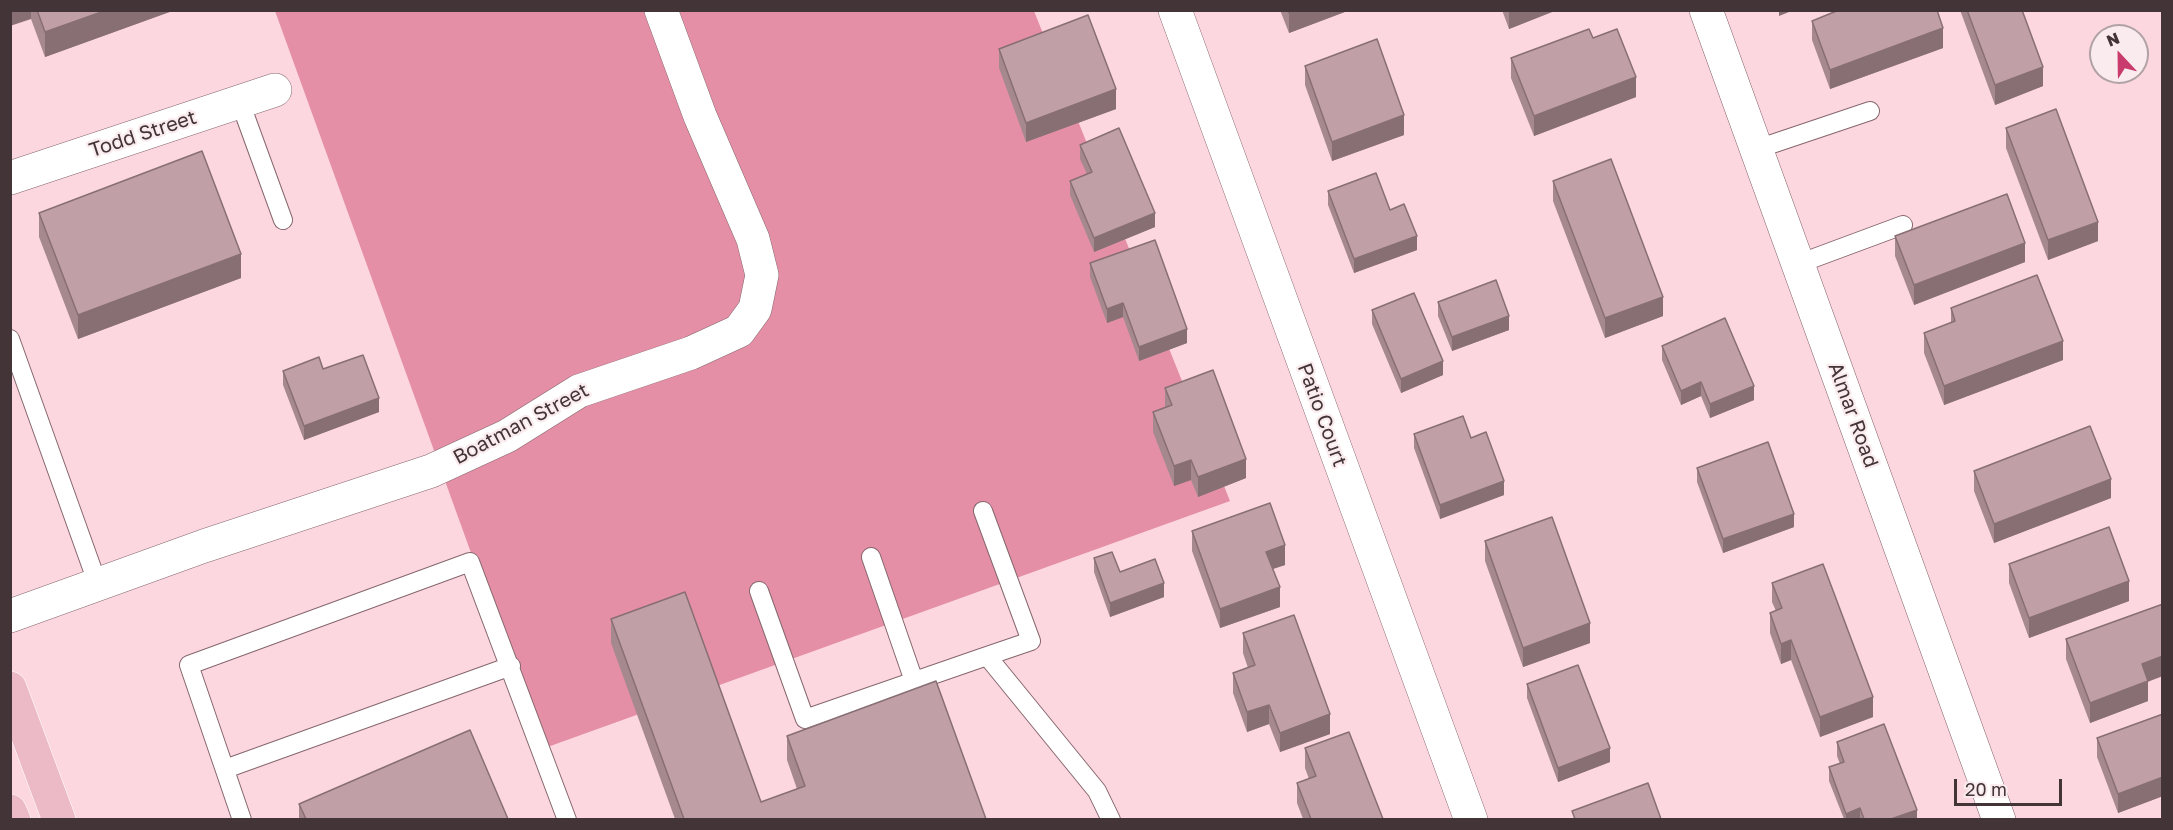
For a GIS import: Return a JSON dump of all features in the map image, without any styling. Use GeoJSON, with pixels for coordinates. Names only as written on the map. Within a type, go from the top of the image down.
{"type":"FeatureCollection","features":[{"type":"Feature","properties":{"kind":"main road"},"geometry":{"type":"LineString","coordinates":[[10,688],[59,819]]}},
{"type":"Feature","properties":{"kind":"main road"},"geometry":{"type":"LineString","coordinates":[[10,811],[14,819]]}},
{"type":"Feature","properties":{"kind":"street","name":"Boatman Street"},"geometry":{"type":"LineString","coordinates":[[10,616],[431,471],[507,436],[579,391],[691,353],[739,331],[755,309],[762,276],[756,248],[700,116],[661,10]]}},
{"type":"Feature","properties":{"kind":"street","name":"Patio Court"},"geometry":{"type":"LineString","coordinates":[[1175,10],[1471,819]]}},
{"type":"Feature","properties":{"kind":"street","name":"Almar Road"},"geometry":{"type":"LineString","coordinates":[[1706,10],[1999,819]]}},
{"type":"Feature","properties":{"kind":"street","name":"Todd Street"},"geometry":{"type":"LineString","coordinates":[[10,178],[275,90]]}},
{"type":"Feature","properties":{"kind":"lane"},"geometry":{"type":"LineString","coordinates":[[240,102],[284,220]]}},
{"type":"Feature","properties":{"kind":"lane"},"geometry":{"type":"LineString","coordinates":[[1756,149],[1870,111]]}},
{"type":"Feature","properties":{"kind":"lane"},"geometry":{"type":"LineString","coordinates":[[1798,264],[1903,225]]}},
{"type":"Feature","properties":{"kind":"lane"},"geometry":{"type":"LineString","coordinates":[[10,339],[98,585]]}},
{"type":"Feature","properties":{"kind":"lane"},"geometry":{"type":"LineString","coordinates":[[759,591],[805,719],[1031,641],[983,511]]}},
{"type":"Feature","properties":{"kind":"lane"},"geometry":{"type":"LineString","coordinates":[[871,556],[914,681]]}},
{"type":"Feature","properties":{"kind":"lane"},"geometry":{"type":"LineString","coordinates":[[242,819],[189,665],[470,562],[567,819]]}},
{"type":"Feature","properties":{"kind":"lane"},"geometry":{"type":"LineString","coordinates":[[987,656],[1097,791],[1111,819]]}},
{"type":"Feature","properties":{"kind":"lane"},"geometry":{"type":"LineString","coordinates":[[225,769],[511,666]]}},
{"type":"Feature","properties":{"kind":"shaded area"},"geometry":{"type":"Polygon","coordinates":[[[275,11],[1034,11],[1230,501],[542,749],[275,11]]]}},
{"type":"Feature","properties":{"kind":"building"},"geometry":{"type":"Polygon","coordinates":[[[37,10],[107,10],[45,32],[37,10]]]}},
{"type":"Feature","properties":{"kind":"building"},"geometry":{"type":"Polygon","coordinates":[[[1839,10],[1937,10],[1943,28],[1830,70],[1812,21],[1839,10]]]}},
{"type":"Feature","properties":{"kind":"building"},"geometry":{"type":"Polygon","coordinates":[[[1967,10],[2022,10],[2043,67],[1995,85],[1967,10]]]}},
{"type":"Feature","properties":{"kind":"building"},"geometry":{"type":"Polygon","coordinates":[[[1088,15],[1116,89],[1026,123],[999,49],[1088,15]]]}},
{"type":"Feature","properties":{"kind":"building"},"geometry":{"type":"Polygon","coordinates":[[[1589,29],[1593,38],[1617,29],[1636,77],[1534,116],[1511,58],[1589,29]]]}},
{"type":"Feature","properties":{"kind":"building"},"geometry":{"type":"Polygon","coordinates":[[[1377,39],[1404,115],[1332,142],[1305,66],[1377,39]]]}},
{"type":"Feature","properties":{"kind":"building"},"geometry":{"type":"Polygon","coordinates":[[[2056,109],[2098,222],[2048,240],[2006,128],[2056,109]]]}},
{"type":"Feature","properties":{"kind":"building"},"geometry":{"type":"Polygon","coordinates":[[[1119,128],[1155,213],[1094,238],[1070,181],[1092,172],[1080,145],[1119,128]]]}},
{"type":"Feature","properties":{"kind":"building"},"geometry":{"type":"Polygon","coordinates":[[[202,151],[241,254],[78,315],[39,213],[202,151]]]}},
{"type":"Feature","properties":{"kind":"building"},"geometry":{"type":"Polygon","coordinates":[[[1611,159],[1663,297],[1605,318],[1553,181],[1611,159]]]}},
{"type":"Feature","properties":{"kind":"building"},"geometry":{"type":"Polygon","coordinates":[[[1376,173],[1390,210],[1404,204],[1417,236],[1354,259],[1328,191],[1376,173]]]}},
{"type":"Feature","properties":{"kind":"building"},"geometry":{"type":"Polygon","coordinates":[[[2007,194],[2025,243],[1914,285],[1895,236],[2007,194]]]}},
{"type":"Feature","properties":{"kind":"building"},"geometry":{"type":"Polygon","coordinates":[[[1155,240],[1187,329],[1139,347],[1123,303],[1107,309],[1090,263],[1155,240]]]}},
{"type":"Feature","properties":{"kind":"building"},"geometry":{"type":"Polygon","coordinates":[[[2037,275],[2063,341],[1944,386],[1924,333],[1955,321],[1951,308],[2037,275]]]}},
{"type":"Feature","properties":{"kind":"building"},"geometry":{"type":"Polygon","coordinates":[[[1496,280],[1509,316],[1452,337],[1438,302],[1496,280]]]}},
{"type":"Feature","properties":{"kind":"building"},"geometry":{"type":"Polygon","coordinates":[[[1414,293],[1443,361],[1401,379],[1372,310],[1414,293]]]}},
{"type":"Feature","properties":{"kind":"building"},"geometry":{"type":"Polygon","coordinates":[[[1725,318],[1754,386],[1710,404],[1701,382],[1681,391],[1662,346],[1725,318]]]}},
{"type":"Feature","properties":{"kind":"building"},"geometry":{"type":"Polygon","coordinates":[[[363,355],[379,398],[304,426],[283,371],[319,357],[323,369],[363,355]]]}},
{"type":"Feature","properties":{"kind":"building"},"geometry":{"type":"Polygon","coordinates":[[[1213,370],[1246,459],[1198,477],[1191,460],[1174,466],[1153,412],[1172,405],[1165,388],[1213,370]]]}},
{"type":"Feature","properties":{"kind":"building"},"geometry":{"type":"Polygon","coordinates":[[[1463,416],[1471,438],[1486,432],[1504,481],[1440,505],[1414,434],[1463,416]]]}},
{"type":"Feature","properties":{"kind":"building"},"geometry":{"type":"Polygon","coordinates":[[[2090,426],[2111,479],[1994,524],[1974,471],[2090,426]]]}},
{"type":"Feature","properties":{"kind":"building"},"geometry":{"type":"Polygon","coordinates":[[[1768,442],[1794,514],[1723,539],[1697,468],[1768,442]]]}},
{"type":"Feature","properties":{"kind":"building"},"geometry":{"type":"Polygon","coordinates":[[[1270,503],[1285,545],[1266,552],[1280,587],[1220,609],[1192,531],[1270,503]]]}},
{"type":"Feature","properties":{"kind":"building"},"geometry":{"type":"Polygon","coordinates":[[[1552,517],[1590,623],[1523,648],[1485,541],[1552,517]]]}},
{"type":"Feature","properties":{"kind":"building"},"geometry":{"type":"Polygon","coordinates":[[[2109,527],[2129,581],[2029,618],[2009,564],[2109,527]]]}},
{"type":"Feature","properties":{"kind":"building"},"geometry":{"type":"Polygon","coordinates":[[[1112,552],[1120,572],[1155,559],[1164,583],[1110,603],[1094,558],[1112,552]]]}},
{"type":"Feature","properties":{"kind":"building"},"geometry":{"type":"Polygon","coordinates":[[[1823,564],[1873,697],[1820,717],[1791,640],[1781,644],[1770,613],[1782,608],[1772,583],[1823,564]]]}},
{"type":"Feature","properties":{"kind":"building"},"geometry":{"type":"Polygon","coordinates":[[[685,592],[761,802],[805,786],[787,736],[936,681],[986,819],[684,819],[611,619],[685,592]]]}},
{"type":"Feature","properties":{"kind":"building"},"geometry":{"type":"Polygon","coordinates":[[[2163,604],[2163,656],[2142,664],[2148,681],[2090,703],[2066,639],[2163,604]]]}},
{"type":"Feature","properties":{"kind":"building"},"geometry":{"type":"Polygon","coordinates":[[[1294,615],[1330,714],[1280,733],[1269,705],[1247,712],[1233,673],[1255,665],[1243,633],[1294,615]]]}},
{"type":"Feature","properties":{"kind":"building"},"geometry":{"type":"Polygon","coordinates":[[[1578,665],[1610,748],[1558,768],[1527,684],[1578,665]]]}},
{"type":"Feature","properties":{"kind":"building"},"geometry":{"type":"Polygon","coordinates":[[[2163,714],[2163,777],[2118,794],[2097,738],[2163,714]]]}},
{"type":"Feature","properties":{"kind":"building"},"geometry":{"type":"Polygon","coordinates":[[[1884,724],[1917,810],[1891,819],[1864,819],[1860,808],[1846,814],[1829,767],[1844,762],[1837,742],[1884,724]]]}},
{"type":"Feature","properties":{"kind":"building"},"geometry":{"type":"Polygon","coordinates":[[[470,730],[508,819],[306,819],[299,804],[470,730]]]}},
{"type":"Feature","properties":{"kind":"building"},"geometry":{"type":"Polygon","coordinates":[[[1349,732],[1383,819],[1311,819],[1297,783],[1316,776],[1305,748],[1349,732]]]}},
{"type":"Feature","properties":{"kind":"building"},"geometry":{"type":"Polygon","coordinates":[[[1648,783],[1661,819],[1575,819],[1572,811],[1648,783]]]}}]}
